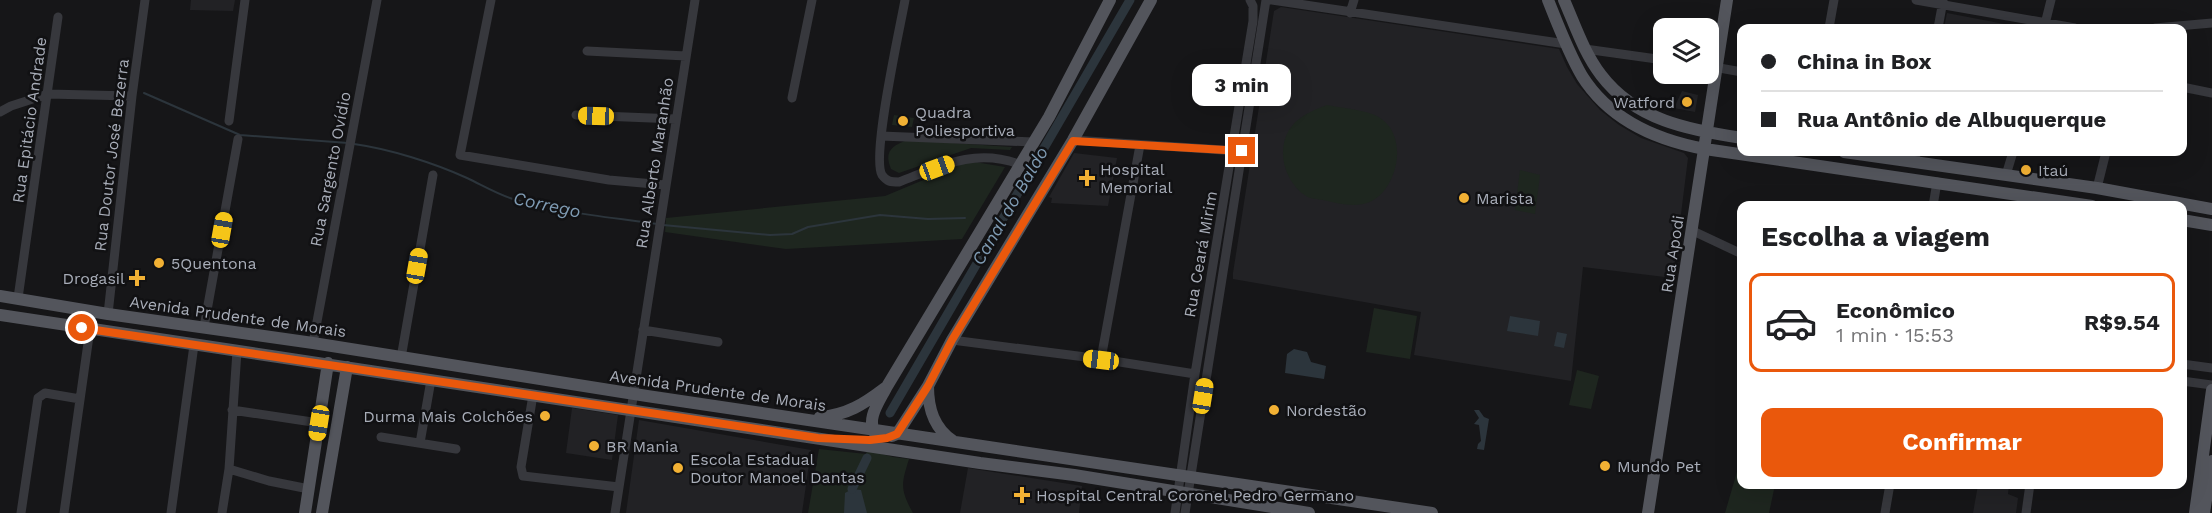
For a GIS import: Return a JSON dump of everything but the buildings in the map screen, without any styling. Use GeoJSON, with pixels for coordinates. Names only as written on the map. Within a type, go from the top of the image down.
{"type":"FeatureCollection","features":[{"type":"Feature","properties":{"kind":"main road"},"geometry":{"type":"LineString","coordinates":[[902,451],[888,446],[876,434],[872,418],[886,388],[1065,87],[1102,6],[1110,0]]}},
{"type":"Feature","properties":{"kind":"main road"},"geometry":{"type":"LineString","coordinates":[[897,434],[928,386],[952,340],[1073,141],[1150,0]]}},
{"type":"Feature","properties":{"kind":"main road"},"geometry":{"type":"LineString","coordinates":[[1548,0],[1566,44],[1588,85],[1612,110],[1654,135],[1705,149],[1737,154]]}},
{"type":"Feature","properties":{"kind":"main road"},"geometry":{"type":"LineString","coordinates":[[1564,0],[1585,48],[1600,75],[1635,106],[1670,124],[1737,137]]}},
{"type":"Feature","properties":{"kind":"main road","name":"Rua Apodi"},"geometry":{"type":"LineString","coordinates":[[1719,38],[1727,0]]}},
{"type":"Feature","properties":{"kind":"main road","name":"Rua Apodi"},"geometry":{"type":"LineString","coordinates":[[1648,513],[1705,149],[1711,84]]}},
{"type":"Feature","properties":{"kind":"main road"},"geometry":{"type":"LineString","coordinates":[[1753,156],[2053,201]]}},
{"type":"Feature","properties":{"kind":"main road"},"geometry":{"type":"LineString","coordinates":[[1878,174],[1910,171],[1914,167],[1915,156],[1985,172],[2097,188],[2156,201]]}},
{"type":"Feature","properties":{"kind":"main road"},"geometry":{"type":"LineString","coordinates":[[1937,182],[1939,175],[1944,172],[1985,172]]}},
{"type":"Feature","properties":{"kind":"main road"},"geometry":{"type":"LineString","coordinates":[[2187,206],[2212,209]]}},
{"type":"Feature","properties":{"kind":"main road"},"geometry":{"type":"LineString","coordinates":[[2187,221],[2212,225]]}},
{"type":"Feature","properties":{"kind":"main road","name":"Avenida Prudente de Morais"},"geometry":{"type":"LineString","coordinates":[[0,296],[794,418],[876,434],[897,434],[1185,476],[1351,507],[1432,513]]}},
{"type":"Feature","properties":{"kind":"main road","name":"Avenida Prudente de Morais"},"geometry":{"type":"LineString","coordinates":[[0,315],[1074,475],[1246,508],[1303,513]]}},
{"type":"Feature","properties":{"kind":"main road"},"geometry":{"type":"LineString","coordinates":[[305,513],[328,363]]}},
{"type":"Feature","properties":{"kind":"main road"},"geometry":{"type":"LineString","coordinates":[[322,513],[347,367]]}},
{"type":"Feature","properties":{"kind":"main road"},"geometry":{"type":"LineString","coordinates":[[324,390],[329,386],[336,386],[343,392]]}},
{"type":"Feature","properties":{"kind":"main road"},"geometry":{"type":"LineString","coordinates":[[928,386],[929,404],[934,419],[942,432],[954,442]]}},
{"type":"Feature","properties":{"kind":"main road"},"geometry":{"type":"LineString","coordinates":[[794,418],[843,413],[861,406],[886,388]]}},
{"type":"Feature","properties":{"kind":"main road"},"geometry":{"type":"LineString","coordinates":[[2195,513],[2212,390]]}},
{"type":"Feature","properties":{"kind":"main road"},"geometry":{"type":"LineString","coordinates":[[826,439],[876,434]]}},
{"type":"Feature","properties":{"kind":"main road"},"geometry":{"type":"LineString","coordinates":[[2204,513],[2212,461]]}},
{"type":"Feature","properties":{"kind":"main road"},"geometry":{"type":"LineString","coordinates":[[1074,475],[1083,468],[1120,466]]}},
{"type":"Feature","properties":{"kind":"street","name":"Rua Doutor José Bezerra"},"geometry":{"type":"LineString","coordinates":[[108,314],[145,0]]}},
{"type":"Feature","properties":{"kind":"street"},"geometry":{"type":"LineString","coordinates":[[228,121],[245,0]]}},
{"type":"Feature","properties":{"kind":"street","name":"Rua Sargento Ovídio"},"geometry":{"type":"LineString","coordinates":[[313,343],[377,0]]}},
{"type":"Feature","properties":{"kind":"street"},"geometry":{"type":"LineString","coordinates":[[491,0],[460,155],[609,180],[665,185]]}},
{"type":"Feature","properties":{"kind":"street","name":"Rua Alberto Maranhão"},"geometry":{"type":"LineString","coordinates":[[615,513],[695,0]]}},
{"type":"Feature","properties":{"kind":"street"},"geometry":{"type":"LineString","coordinates":[[792,98],[812,0]]}},
{"type":"Feature","properties":{"kind":"street"},"geometry":{"type":"LineString","coordinates":[[905,0],[881,136],[880,169],[883,176],[889,182],[898,182],[972,157],[993,158],[1019,164]]}},
{"type":"Feature","properties":{"kind":"street","name":"Rua Ceará Mirim"},"geometry":{"type":"LineString","coordinates":[[1174,513],[1182,494],[1237,151],[1253,21],[1253,6],[1250,0]]}},
{"type":"Feature","properties":{"kind":"street","name":"Rua Ceará Mirim"},"geometry":{"type":"LineString","coordinates":[[1185,476],[1195,374],[1266,0]]}},
{"type":"Feature","properties":{"kind":"street"},"geometry":{"type":"LineString","coordinates":[[1272,0],[1312,4],[1350,13],[1566,44]]}},
{"type":"Feature","properties":{"kind":"street"},"geometry":{"type":"LineString","coordinates":[[1350,13],[1354,0]]}},
{"type":"Feature","properties":{"kind":"street"},"geometry":{"type":"LineString","coordinates":[[1830,24],[1834,0]]}},
{"type":"Feature","properties":{"kind":"street"},"geometry":{"type":"LineString","coordinates":[[1916,0],[1943,2],[2036,24]]}},
{"type":"Feature","properties":{"kind":"street"},"geometry":{"type":"LineString","coordinates":[[2045,24],[2051,0]]}},
{"type":"Feature","properties":{"kind":"street"},"geometry":{"type":"LineString","coordinates":[[1939,24],[1943,2]]}},
{"type":"Feature","properties":{"kind":"street","name":"Rua Epitácio Andrade"},"geometry":{"type":"LineString","coordinates":[[18,298],[58,17]]}},
{"type":"Feature","properties":{"kind":"street"},"geometry":{"type":"LineString","coordinates":[[2187,25],[2212,23]]}},
{"type":"Feature","properties":{"kind":"street"},"geometry":{"type":"LineString","coordinates":[[1585,48],[1653,58]]}},
{"type":"Feature","properties":{"kind":"street"},"geometry":{"type":"LineString","coordinates":[[587,51],[686,56]]}},
{"type":"Feature","properties":{"kind":"street"},"geometry":{"type":"LineString","coordinates":[[1719,68],[1737,71]]}},
{"type":"Feature","properties":{"kind":"street"},"geometry":{"type":"LineString","coordinates":[[2187,88],[2212,93]]}},
{"type":"Feature","properties":{"kind":"street"},"geometry":{"type":"LineString","coordinates":[[0,112],[48,94],[132,96]]}},
{"type":"Feature","properties":{"kind":"street"},"geometry":{"type":"LineString","coordinates":[[576,115],[676,119]]}},
{"type":"Feature","properties":{"kind":"street"},"geometry":{"type":"LineString","coordinates":[[881,136],[1033,142]]}},
{"type":"Feature","properties":{"kind":"street"},"geometry":{"type":"LineString","coordinates":[[204,327],[238,139]]}},
{"type":"Feature","properties":{"kind":"street"},"geometry":{"type":"LineString","coordinates":[[1073,141],[1237,151]]}},
{"type":"Feature","properties":{"kind":"street"},"geometry":{"type":"LineString","coordinates":[[1101,360],[1140,145]]}},
{"type":"Feature","properties":{"kind":"street"},"geometry":{"type":"LineString","coordinates":[[2006,175],[2012,156]]}},
{"type":"Feature","properties":{"kind":"street"},"geometry":{"type":"LineString","coordinates":[[2097,188],[2105,156]]}},
{"type":"Feature","properties":{"kind":"street"},"geometry":{"type":"LineString","coordinates":[[401,358],[433,175]]}},
{"type":"Feature","properties":{"kind":"street"},"geometry":{"type":"LineString","coordinates":[[1935,201],[1937,182]]}},
{"type":"Feature","properties":{"kind":"street"},"geometry":{"type":"LineString","coordinates":[[1692,231],[1737,252]]}},
{"type":"Feature","properties":{"kind":"street"},"geometry":{"type":"LineString","coordinates":[[64,513],[90,329]]}},
{"type":"Feature","properties":{"kind":"street"},"geometry":{"type":"LineString","coordinates":[[643,330],[718,342]]}},
{"type":"Feature","properties":{"kind":"street"},"geometry":{"type":"LineString","coordinates":[[952,340],[1195,374]]}},
{"type":"Feature","properties":{"kind":"street"},"geometry":{"type":"LineString","coordinates":[[171,513],[194,345]]}},
{"type":"Feature","properties":{"kind":"street"},"geometry":{"type":"LineString","coordinates":[[222,513],[229,469],[237,351]]}},
{"type":"Feature","properties":{"kind":"street"},"geometry":{"type":"LineString","coordinates":[[2187,365],[2212,368]]}},
{"type":"Feature","properties":{"kind":"street"},"geometry":{"type":"LineString","coordinates":[[420,442],[431,380]]}},
{"type":"Feature","properties":{"kind":"street"},"geometry":{"type":"LineString","coordinates":[[2187,382],[2212,385]]}},
{"type":"Feature","properties":{"kind":"street"},"geometry":{"type":"LineString","coordinates":[[21,513],[38,398],[45,393],[80,399]]}},
{"type":"Feature","properties":{"kind":"street"},"geometry":{"type":"LineString","coordinates":[[533,396],[521,467],[523,476],[619,487]]}},
{"type":"Feature","properties":{"kind":"street"},"geometry":{"type":"LineString","coordinates":[[232,410],[319,423]]}},
{"type":"Feature","properties":{"kind":"street"},"geometry":{"type":"LineString","coordinates":[[381,437],[456,449]]}},
{"type":"Feature","properties":{"kind":"street"},"geometry":{"type":"LineString","coordinates":[[229,469],[269,481],[309,489]]}},
{"type":"Feature","properties":{"kind":"street"},"geometry":{"type":"LineString","coordinates":[[1886,513],[1889,489]]}},
{"type":"Feature","properties":{"kind":"street"},"geometry":{"type":"LineString","coordinates":[[2026,513],[2029,489]]}},
{"type":"Feature","properties":{"kind":"street","name":"Rua Ceará Mirim"},"geometry":{"type":"LineString","coordinates":[[1182,494],[1185,513]]}},
{"type":"Feature","properties":{"kind":"shaded area"},"geometry":{"type":"Polygon","coordinates":[[[191,0],[235,0],[233,11],[190,10],[191,0]]]}},
{"type":"Feature","properties":{"kind":"shaded area","name":"Marista"},"geometry":{"type":"Polygon","coordinates":[[[1281,7],[1559,49],[1577,84],[1600,110],[1641,138],[1684,153],[1688,158],[1673,278],[1583,267],[1571,381],[1414,355],[1421,312],[1233,279],[1274,11],[1281,7]]]}},
{"type":"Feature","properties":{"kind":"shaded area"},"geometry":{"type":"Polygon","coordinates":[[[1947,13],[2004,24],[1945,24],[1947,13]]]}},
{"type":"Feature","properties":{"kind":"shaded area","name":"Watford"},"geometry":{"type":"Polygon","coordinates":[[[1682,91],[1698,95],[1695,112],[1674,108],[1682,91]]]}},
{"type":"Feature","properties":{"kind":"shaded area"},"geometry":{"type":"Polygon","coordinates":[[[1327,105],[1372,114],[1383,120],[1395,138],[1397,161],[1394,172],[1383,192],[1370,202],[1347,205],[1310,198],[1299,190],[1288,175],[1283,148],[1289,130],[1301,118],[1327,105]]]}},
{"type":"Feature","properties":{"kind":"shaded area","name":"Quadra Poliesportiva"},"geometry":{"type":"Polygon","coordinates":[[[894,115],[914,118],[912,127],[892,125],[894,115]]]}},
{"type":"Feature","properties":{"kind":"shaded area"},"geometry":{"type":"Polygon","coordinates":[[[907,140],[1012,147],[1010,150],[971,148],[899,173],[891,169],[888,158],[893,147],[907,140]]]}},
{"type":"Feature","properties":{"kind":"shaded area","name":"Hospital Memorial"},"geometry":{"type":"Polygon","coordinates":[[[1074,153],[1117,158],[1108,206],[1051,203],[1052,198],[1049,197],[1074,153]]]}},
{"type":"Feature","properties":{"kind":"shaded area"},"geometry":{"type":"Polygon","coordinates":[[[969,161],[1005,167],[962,239],[786,249],[665,232],[666,218],[885,196],[969,161]]]}},
{"type":"Feature","properties":{"kind":"shaded area"},"geometry":{"type":"Polygon","coordinates":[[[1520,170],[1540,175],[1535,214],[1515,210],[1520,170]]]}},
{"type":"Feature","properties":{"kind":"shaded area"},"geometry":{"type":"Polygon","coordinates":[[[1374,308],[1417,316],[1410,359],[1366,352],[1374,308]]]}},
{"type":"Feature","properties":{"kind":"shaded area"},"geometry":{"type":"Polygon","coordinates":[[[1510,316],[1540,321],[1538,336],[1507,331],[1510,316]]]}},
{"type":"Feature","properties":{"kind":"shaded area"},"geometry":{"type":"Polygon","coordinates":[[[1557,332],[1567,334],[1564,348],[1554,346],[1557,332]]]}},
{"type":"Feature","properties":{"kind":"shaded area"},"geometry":{"type":"Polygon","coordinates":[[[1294,349],[1307,352],[1311,362],[1326,366],[1324,379],[1285,373],[1287,354],[1294,349]]]}},
{"type":"Feature","properties":{"kind":"shaded area"},"geometry":{"type":"Polygon","coordinates":[[[1577,370],[1599,376],[1591,409],[1569,405],[1577,370]]]}},
{"type":"Feature","properties":{"kind":"shaded area"},"geometry":{"type":"Polygon","coordinates":[[[572,408],[618,415],[612,460],[566,453],[572,408]]]}},
{"type":"Feature","properties":{"kind":"shaded area"},"geometry":{"type":"Polygon","coordinates":[[[1474,410],[1479,410],[1484,417],[1489,419],[1484,450],[1477,449],[1481,441],[1479,425],[1474,424],[1479,418],[1474,410]]]}},
{"type":"Feature","properties":{"kind":"shaded area"},"geometry":{"type":"Polygon","coordinates":[[[639,420],[811,450],[802,513],[626,513],[639,420]]]}},
{"type":"Feature","properties":{"kind":"shaded area"},"geometry":{"type":"Polygon","coordinates":[[[819,449],[866,454],[867,450],[909,459],[903,487],[913,513],[808,513],[819,449]]]}},
{"type":"Feature","properties":{"kind":"shaded area","name":"Hospital Central Coronel Pedro Germano"},"geometry":{"type":"Polygon","coordinates":[[[968,468],[1082,486],[1079,513],[960,513],[968,468]]]}},
{"type":"Feature","properties":{"kind":"shaded area"},"geometry":{"type":"Polygon","coordinates":[[[1737,472],[1737,489],[1774,489],[1769,513],[1725,513],[1737,472]]]}},
{"type":"Feature","properties":{"kind":"shaded area"},"geometry":{"type":"Polygon","coordinates":[[[852,489],[861,490],[867,513],[844,513],[845,493],[852,489]]]}},
{"type":"Feature","properties":{"kind":"shaded area"},"geometry":{"type":"Polygon","coordinates":[[[1977,489],[2009,489],[2008,494],[2018,498],[2016,513],[1973,513],[1977,489]]]}},
{"type":"Feature","properties":{"kind":"waterway","name":"Canal do Baldo"},"geometry":{"type":"LineString","coordinates":[[890,413],[1130,0]]}},
{"type":"Feature","properties":{"kind":"waterway","name":"Corrego"},"geometry":{"type":"LineString","coordinates":[[144,93],[240,135],[348,143]]}},
{"type":"Feature","properties":{"kind":"waterway","name":"Corrego"},"geometry":{"type":"LineString","coordinates":[[354,144],[382,149],[426,162],[467,178],[501,195],[530,204],[657,224]]}},
{"type":"Feature","properties":{"kind":"waterway","name":"Corrego"},"geometry":{"type":"LineString","coordinates":[[663,225],[770,235],[792,234],[808,227],[880,215],[928,219],[965,218]]}},
{"type":"Feature","properties":{"kind":"waterway","name":"Canal do Baldo"},"geometry":{"type":"LineString","coordinates":[[852,489],[867,458]]}},
{"type":"Feature","properties":{"kind":"place","name":"Watford"},"geometry":{"type":"Point","coordinates":[1687,102]}},
{"type":"Feature","properties":{"kind":"place","name":"Quadra Poliesportiva"},"geometry":{"type":"Point","coordinates":[903,121]}},
{"type":"Feature","properties":{"kind":"place","name":"Itaú"},"geometry":{"type":"Point","coordinates":[2026,170]}},
{"type":"Feature","properties":{"kind":"place","name":"Hospital Memorial"},"geometry":{"type":"Point","coordinates":[1087,178]}},
{"type":"Feature","properties":{"kind":"place","name":"Marista"},"geometry":{"type":"Point","coordinates":[1464,198]}},
{"type":"Feature","properties":{"kind":"place","name":"5Quentona"},"geometry":{"type":"Point","coordinates":[159,263]}},
{"type":"Feature","properties":{"kind":"place","name":"Drogasil"},"geometry":{"type":"Point","coordinates":[137,278]}},
{"type":"Feature","properties":{"kind":"place","name":"Nordestão"},"geometry":{"type":"Point","coordinates":[1274,410]}},
{"type":"Feature","properties":{"kind":"place","name":"Durma Mais Colchões"},"geometry":{"type":"Point","coordinates":[545,416]}},
{"type":"Feature","properties":{"kind":"place","name":"BR Mania"},"geometry":{"type":"Point","coordinates":[594,446]}},
{"type":"Feature","properties":{"kind":"place","name":"Mundo Pet"},"geometry":{"type":"Point","coordinates":[1605,466]}},
{"type":"Feature","properties":{"kind":"place","name":"Escola Estadual Doutor Manoel Dantas"},"geometry":{"type":"Point","coordinates":[678,468]}},
{"type":"Feature","properties":{"kind":"place","name":"Hospital Central Coronel Pedro Germano"},"geometry":{"type":"Point","coordinates":[1022,495]}},
{"type":"Feature","properties":{"kind":"route"},"geometry":{"type":"LineString","coordinates":[[82,328],[818,438],[870,440],[887,438],[897,434],[928,386],[1003,253],[1073,141],[1242,151]]}}]}
